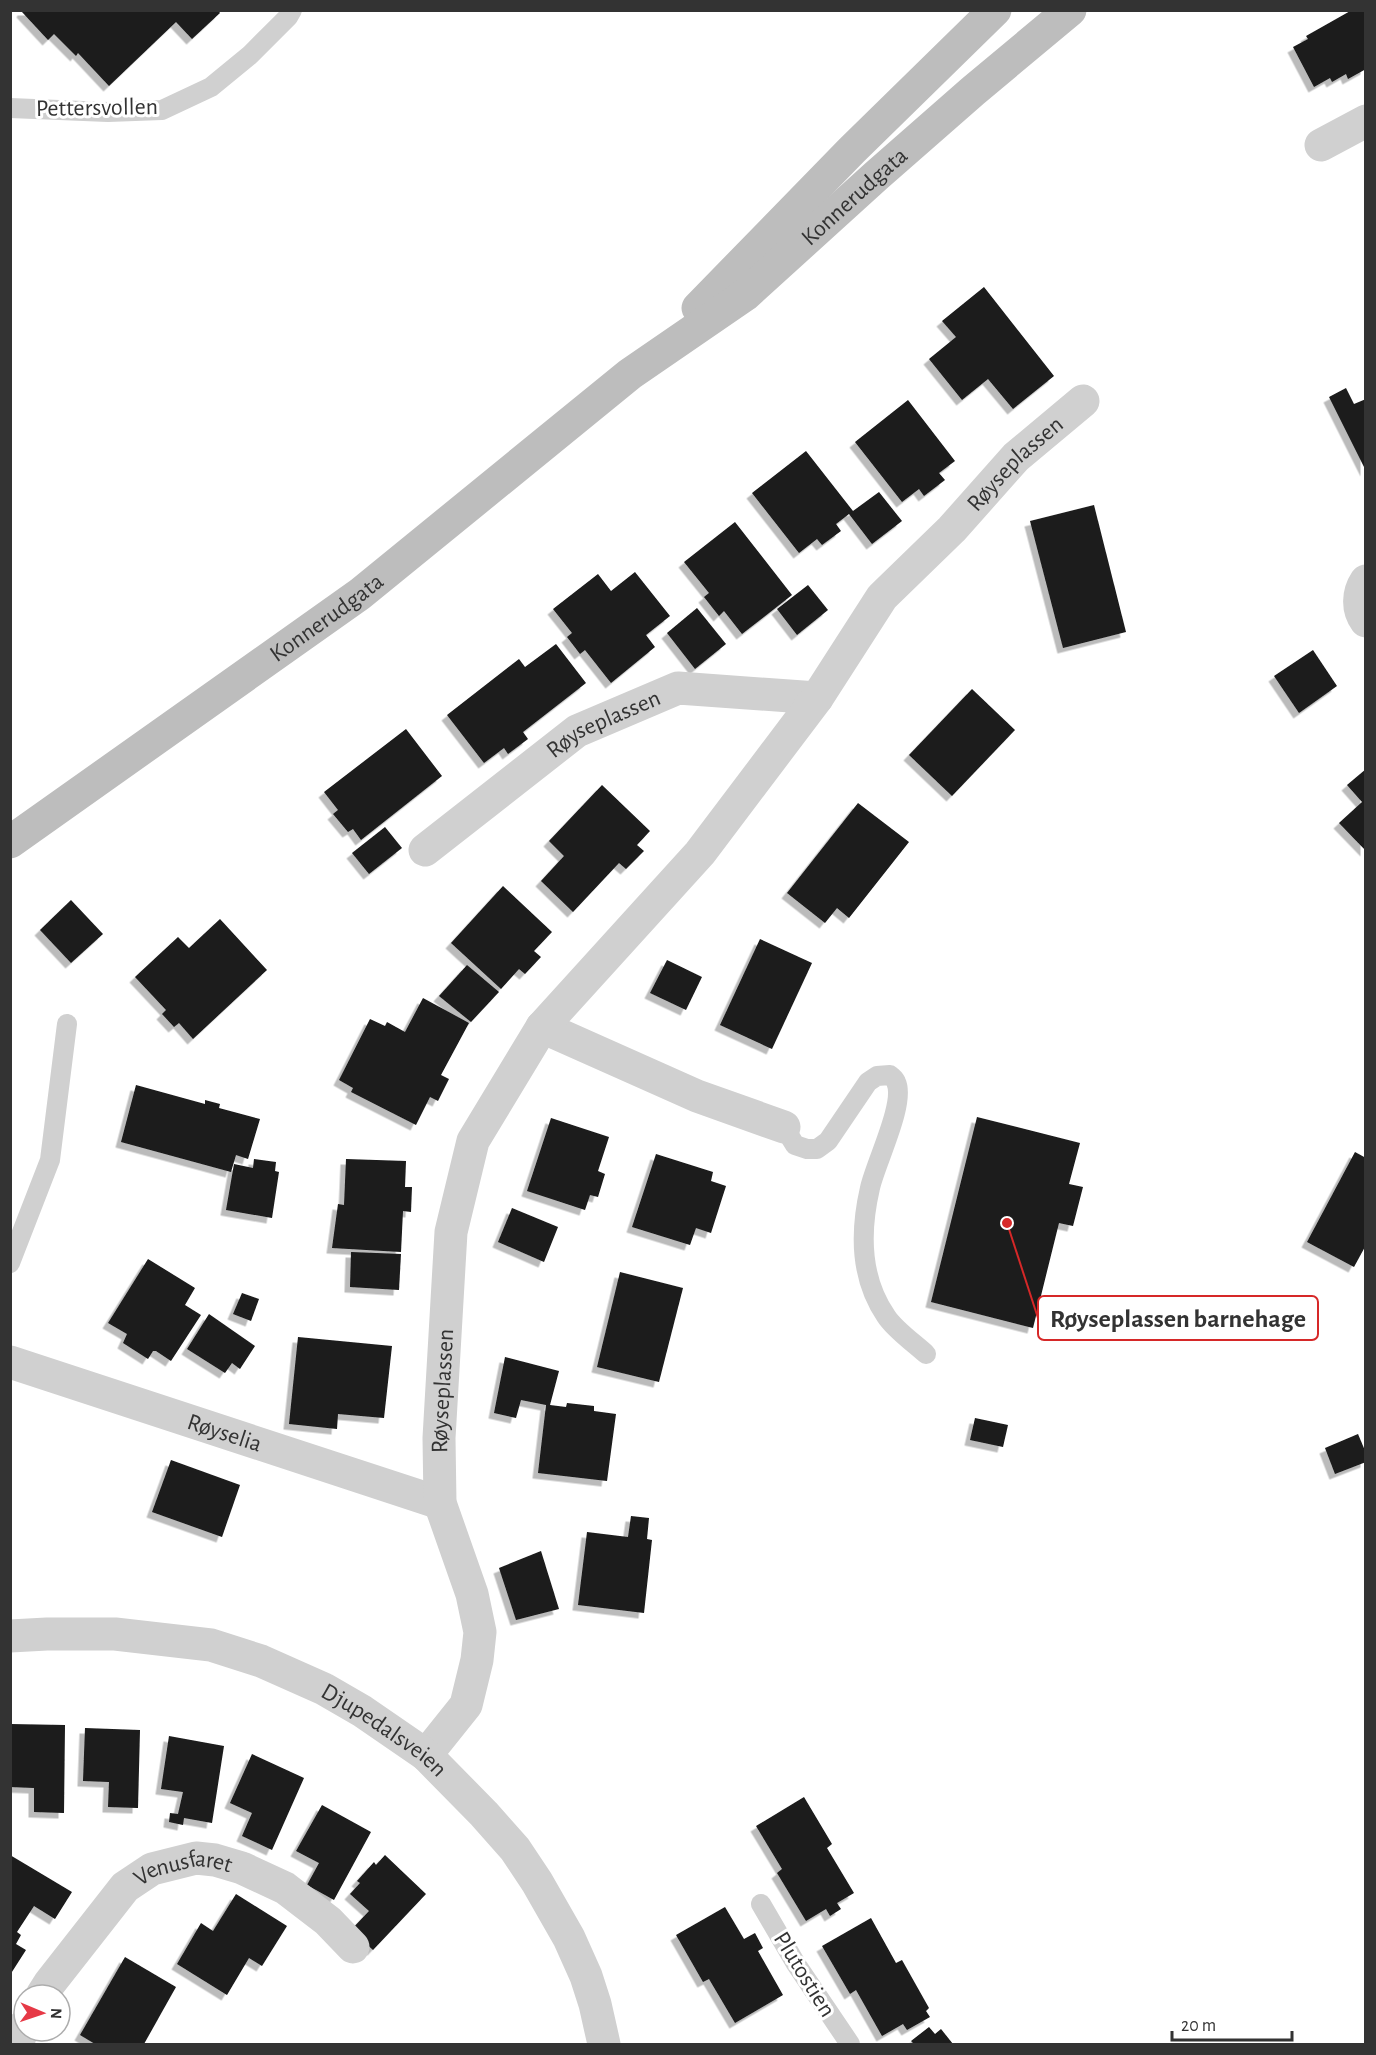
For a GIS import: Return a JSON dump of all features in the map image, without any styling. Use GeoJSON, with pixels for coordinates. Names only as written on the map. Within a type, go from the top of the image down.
{"type":"FeatureCollection","features":[{"type":"Feature","properties":{"kind":"main road","name":"Konnerudgata"},"geometry":{"type":"LineString","coordinates":[[10,842],[360,594],[630,374],[725,283],[844,158],[995,10]]}},
{"type":"Feature","properties":{"kind":"main road","name":"Konnerudgata"},"geometry":{"type":"LineString","coordinates":[[630,374],[745,295],[876,176],[1070,10]]}},
{"type":"Feature","properties":{"kind":"street"},"geometry":{"type":"LineString","coordinates":[[1322,145],[1365,121]]}},
{"type":"Feature","properties":{"kind":"street","name":"Røyseplassen"},"geometry":{"type":"LineString","coordinates":[[426,1755],[466,1705],[477,1660],[480,1632],[472,1594],[440,1503],[439,1438],[451,1232],[473,1142],[542,1027],[700,853],[817,698],[882,597],[952,529],[1016,458],[1083,400]]}},
{"type":"Feature","properties":{"kind":"street"},"geometry":{"type":"LineString","coordinates":[[1365,581],[1359,599],[1365,621]]}},
{"type":"Feature","properties":{"kind":"street","name":"Røyseplassen"},"geometry":{"type":"LineString","coordinates":[[425,850],[577,731],[678,688],[817,698]]}},
{"type":"Feature","properties":{"kind":"street"},"geometry":{"type":"LineString","coordinates":[[542,1027],[697,1096],[784,1127]]}},
{"type":"Feature","properties":{"kind":"street","name":"Røyselia"},"geometry":{"type":"LineString","coordinates":[[10,1362],[440,1503]]}},
{"type":"Feature","properties":{"kind":"street","name":"Djupedalsveien"},"geometry":{"type":"LineString","coordinates":[[10,1636],[115,1634],[211,1645],[261,1661],[324,1689],[362,1711],[426,1755],[515,1849],[569,1938],[586,1976],[604,2044]]}},
{"type":"Feature","properties":{"kind":"street","name":"Venusfaret"},"geometry":{"type":"LineString","coordinates":[[50,1983],[125,1887],[152,1869],[196,1858],[215,1860],[242,1868],[285,1888],[328,1921],[353,1947]]}},
{"type":"Feature","properties":{"kind":"lane","name":"Pettersvollen"},"geometry":{"type":"LineString","coordinates":[[10,108],[108,112],[162,110],[211,87],[250,55],[288,17],[292,10]]}},
{"type":"Feature","properties":{"kind":"lane"},"geometry":{"type":"LineString","coordinates":[[10,1263],[50,1160],[67,1024]]}},
{"type":"Feature","properties":{"kind":"lane"},"geometry":{"type":"LineString","coordinates":[[784,1127],[795,1144],[807,1149],[817,1149],[828,1141],[868,1082],[877,1076],[890,1075],[897,1082],[897,1100],[870,1186],[864,1237],[865,1266],[886,1318],[926,1354]]}},
{"type":"Feature","properties":{"kind":"lane","name":"Plutostien"},"geometry":{"type":"LineString","coordinates":[[761,1904],[796,1964],[850,2044]]}},
{"type":"Feature","properties":{"kind":"building"},"geometry":{"type":"Polygon","coordinates":[[[23,10],[218,10],[220,13],[192,39],[176,22],[109,86],[78,53],[76,56],[54,34],[48,40],[22,12],[23,10]]]}},
{"type":"Feature","properties":{"kind":"building"},"geometry":{"type":"Polygon","coordinates":[[[1352,10],[1366,10],[1366,69],[1348,79],[1346,74],[1332,82],[1330,78],[1314,87],[1293,47],[1308,39],[1306,36],[1352,10]]]}},
{"type":"Feature","properties":{"kind":"building"},"geometry":{"type":"Polygon","coordinates":[[[984,287],[1054,376],[1013,409],[988,379],[962,400],[929,359],[956,337],[942,321],[984,287]]]}},
{"type":"Feature","properties":{"kind":"building"},"geometry":{"type":"Polygon","coordinates":[[[1346,388],[1354,404],[1366,399],[1366,471],[1329,397],[1346,388]]]}},
{"type":"Feature","properties":{"kind":"building"},"geometry":{"type":"Polygon","coordinates":[[[908,400],[955,461],[939,473],[945,480],[924,496],[919,489],[902,502],[855,442],[908,400]]]}},
{"type":"Feature","properties":{"kind":"building"},"geometry":{"type":"Polygon","coordinates":[[[806,451],[853,511],[879,492],[902,521],[872,544],[849,514],[836,524],[841,531],[822,545],[817,539],[799,553],[752,493],[806,451]]]}},
{"type":"Feature","properties":{"kind":"building"},"geometry":{"type":"Polygon","coordinates":[[[1094,505],[1126,632],[1063,648],[1030,521],[1094,505]]]}},
{"type":"Feature","properties":{"kind":"building"},"geometry":{"type":"Polygon","coordinates":[[[735,522],[792,595],[742,634],[724,611],[719,616],[704,597],[709,593],[684,562],[735,522]]]}},
{"type":"Feature","properties":{"kind":"building"},"geometry":{"type":"Polygon","coordinates":[[[635,572],[670,616],[646,635],[655,647],[611,683],[585,650],[580,654],[567,637],[572,633],[553,609],[598,574],[611,591],[635,572]]]}},
{"type":"Feature","properties":{"kind":"building"},"geometry":{"type":"Polygon","coordinates":[[[808,585],[828,610],[797,635],[777,609],[808,585]]]}},
{"type":"Feature","properties":{"kind":"building"},"geometry":{"type":"Polygon","coordinates":[[[697,608],[726,644],[695,669],[667,633],[697,608]]]}},
{"type":"Feature","properties":{"kind":"building"},"geometry":{"type":"Polygon","coordinates":[[[556,644],[586,683],[523,732],[528,739],[508,754],[504,748],[484,763],[447,715],[519,659],[525,667],[556,644]]]}},
{"type":"Feature","properties":{"kind":"building"},"geometry":{"type":"Polygon","coordinates":[[[1313,650],[1337,686],[1299,713],[1274,676],[1313,650]]]}},
{"type":"Feature","properties":{"kind":"building"},"geometry":{"type":"Polygon","coordinates":[[[972,689],[1015,730],[952,796],[909,755],[972,689]]]}},
{"type":"Feature","properties":{"kind":"building"},"geometry":{"type":"Polygon","coordinates":[[[406,729],[442,776],[361,840],[353,829],[348,832],[333,814],[338,810],[324,792],[406,729]]]}},
{"type":"Feature","properties":{"kind":"building"},"geometry":{"type":"Polygon","coordinates":[[[1366,769],[1366,851],[1339,823],[1362,802],[1347,785],[1366,769]]]}},
{"type":"Feature","properties":{"kind":"building"},"geometry":{"type":"Polygon","coordinates":[[[602,785],[650,831],[637,845],[644,851],[626,869],[619,863],[573,912],[541,881],[564,856],[549,841],[602,785]]]}},
{"type":"Feature","properties":{"kind":"building"},"geometry":{"type":"Polygon","coordinates":[[[858,803],[909,842],[849,918],[837,908],[825,923],[787,893],[858,803]]]}},
{"type":"Feature","properties":{"kind":"building"},"geometry":{"type":"Polygon","coordinates":[[[385,827],[402,848],[369,874],[352,853],[385,827]]]}},
{"type":"Feature","properties":{"kind":"building"},"geometry":{"type":"Polygon","coordinates":[[[503,886],[552,932],[534,951],[541,957],[525,974],[519,969],[501,989],[451,943],[503,886]]]}},
{"type":"Feature","properties":{"kind":"building"},"geometry":{"type":"Polygon","coordinates":[[[71,900],[103,934],[71,963],[40,930],[71,900]]]}},
{"type":"Feature","properties":{"kind":"building"},"geometry":{"type":"Polygon","coordinates":[[[220,919],[267,970],[193,1039],[179,1023],[174,1027],[162,1014],[166,1010],[135,977],[178,937],[189,948],[220,919]]]}},
{"type":"Feature","properties":{"kind":"building"},"geometry":{"type":"Polygon","coordinates":[[[760,939],[812,963],[772,1049],[720,1025],[760,939]]]}},
{"type":"Feature","properties":{"kind":"building"},"geometry":{"type":"Polygon","coordinates":[[[667,960],[702,977],[686,1010],[650,993],[667,960]]]}},
{"type":"Feature","properties":{"kind":"building"},"geometry":{"type":"Polygon","coordinates":[[[467,965],[499,992],[471,1022],[439,996],[467,965]]]}},
{"type":"Feature","properties":{"kind":"building"},"geometry":{"type":"Polygon","coordinates":[[[423,998],[469,1023],[441,1075],[449,1079],[438,1101],[430,1097],[416,1125],[351,1092],[353,1088],[339,1080],[370,1019],[385,1026],[387,1022],[405,1032],[423,998]]]}},
{"type":"Feature","properties":{"kind":"building"},"geometry":{"type":"Polygon","coordinates":[[[136,1085],[205,1104],[205,1100],[220,1104],[219,1108],[260,1119],[248,1159],[236,1155],[231,1172],[121,1142],[136,1085]]]}},
{"type":"Feature","properties":{"kind":"building"},"geometry":{"type":"Polygon","coordinates":[[[977,1117],[1080,1143],[1069,1184],[1083,1187],[1073,1226],[1059,1223],[1033,1328],[931,1302],[977,1117]]]}},
{"type":"Feature","properties":{"kind":"building"},"geometry":{"type":"Polygon","coordinates":[[[551,1118],[609,1137],[598,1171],[605,1174],[598,1197],[590,1195],[585,1210],[527,1191],[551,1118]]]}},
{"type":"Feature","properties":{"kind":"building"},"geometry":{"type":"Polygon","coordinates":[[[1355,1152],[1366,1158],[1366,1245],[1354,1267],[1307,1242],[1355,1152]]]}},
{"type":"Feature","properties":{"kind":"building"},"geometry":{"type":"Polygon","coordinates":[[[656,1154],[713,1172],[711,1181],[726,1186],[711,1233],[696,1228],[690,1245],[632,1227],[656,1154]]]}},
{"type":"Feature","properties":{"kind":"building"},"geometry":{"type":"Polygon","coordinates":[[[254,1159],[276,1162],[275,1171],[279,1172],[272,1218],[226,1210],[234,1164],[253,1168],[254,1159]]]}},
{"type":"Feature","properties":{"kind":"building"},"geometry":{"type":"Polygon","coordinates":[[[346,1159],[406,1161],[405,1187],[412,1187],[411,1212],[403,1211],[401,1252],[332,1248],[338,1204],[344,1205],[346,1159]]]}},
{"type":"Feature","properties":{"kind":"building"},"geometry":{"type":"Polygon","coordinates":[[[512,1208],[558,1227],[544,1262],[498,1242],[512,1208]]]}},
{"type":"Feature","properties":{"kind":"building"},"geometry":{"type":"Polygon","coordinates":[[[351,1252],[401,1254],[399,1290],[350,1287],[351,1252]]]}},
{"type":"Feature","properties":{"kind":"building"},"geometry":{"type":"Polygon","coordinates":[[[148,1259],[195,1288],[185,1305],[201,1315],[171,1361],[156,1351],[153,1351],[148,1359],[123,1343],[127,1334],[108,1323],[148,1259]]]}},
{"type":"Feature","properties":{"kind":"building"},"geometry":{"type":"Polygon","coordinates":[[[620,1272],[683,1288],[659,1382],[597,1367],[620,1272]]]}},
{"type":"Feature","properties":{"kind":"building"},"geometry":{"type":"Polygon","coordinates":[[[242,1293],[259,1299],[251,1321],[233,1314],[242,1293]]]}},
{"type":"Feature","properties":{"kind":"building"},"geometry":{"type":"Polygon","coordinates":[[[209,1314],[255,1346],[240,1369],[232,1363],[225,1373],[187,1349],[209,1314]]]}},
{"type":"Feature","properties":{"kind":"building"},"geometry":{"type":"Polygon","coordinates":[[[298,1337],[392,1346],[384,1418],[338,1414],[337,1429],[289,1424],[298,1337]]]}},
{"type":"Feature","properties":{"kind":"building"},"geometry":{"type":"Polygon","coordinates":[[[505,1357],[559,1371],[550,1405],[566,1407],[567,1403],[594,1406],[594,1411],[616,1414],[607,1481],[538,1473],[546,1405],[521,1400],[516,1418],[494,1413],[505,1357]]]}},
{"type":"Feature","properties":{"kind":"building"},"geometry":{"type":"Polygon","coordinates":[[[975,1418],[1008,1425],[1003,1447],[970,1440],[975,1418]]]}},
{"type":"Feature","properties":{"kind":"building"},"geometry":{"type":"Polygon","coordinates":[[[1358,1434],[1366,1453],[1366,1462],[1335,1474],[1325,1448],[1358,1434]]]}},
{"type":"Feature","properties":{"kind":"building"},"geometry":{"type":"Polygon","coordinates":[[[171,1460],[240,1485],[222,1537],[152,1512],[171,1460]]]}},
{"type":"Feature","properties":{"kind":"building"},"geometry":{"type":"Polygon","coordinates":[[[631,1516],[649,1518],[647,1539],[652,1540],[644,1613],[578,1605],[587,1532],[628,1537],[631,1516]]]}},
{"type":"Feature","properties":{"kind":"building"},"geometry":{"type":"Polygon","coordinates":[[[541,1551],[559,1609],[516,1620],[499,1568],[541,1551]]]}},
{"type":"Feature","properties":{"kind":"building"},"geometry":{"type":"Polygon","coordinates":[[[10,1724],[65,1725],[64,1813],[34,1812],[34,1788],[10,1787],[10,1724]]]}},
{"type":"Feature","properties":{"kind":"building"},"geometry":{"type":"Polygon","coordinates":[[[85,1728],[140,1730],[138,1808],[108,1807],[109,1782],[83,1781],[85,1728]]]}},
{"type":"Feature","properties":{"kind":"building"},"geometry":{"type":"Polygon","coordinates":[[[169,1736],[224,1746],[212,1823],[184,1818],[183,1825],[169,1822],[170,1813],[178,1814],[183,1792],[161,1789],[169,1736]]]}},
{"type":"Feature","properties":{"kind":"building"},"geometry":{"type":"Polygon","coordinates":[[[252,1754],[304,1778],[272,1850],[242,1836],[252,1813],[230,1803],[252,1754]]]}},
{"type":"Feature","properties":{"kind":"building"},"geometry":{"type":"Polygon","coordinates":[[[804,1797],[832,1844],[827,1848],[854,1893],[837,1903],[841,1909],[830,1916],[826,1909],[806,1921],[777,1873],[782,1869],[756,1826],[804,1797]]]}},
{"type":"Feature","properties":{"kind":"building"},"geometry":{"type":"Polygon","coordinates":[[[322,1805],[371,1832],[334,1900],[307,1885],[319,1863],[296,1851],[322,1805]]]}},
{"type":"Feature","properties":{"kind":"building"},"geometry":{"type":"Polygon","coordinates":[[[10,1855],[72,1892],[55,1919],[34,1906],[17,1932],[21,1935],[16,1944],[26,1950],[10,1975],[10,1855]]]}},
{"type":"Feature","properties":{"kind":"building"},"geometry":{"type":"Polygon","coordinates":[[[385,1855],[426,1894],[373,1950],[351,1930],[369,1911],[350,1894],[360,1883],[357,1881],[374,1862],[376,1865],[385,1855]]]}},
{"type":"Feature","properties":{"kind":"building"},"geometry":{"type":"Polygon","coordinates":[[[236,1894],[287,1926],[262,1966],[249,1958],[227,1995],[177,1964],[201,1923],[213,1931],[236,1894]]]}},
{"type":"Feature","properties":{"kind":"building"},"geometry":{"type":"Polygon","coordinates":[[[725,1907],[744,1939],[755,1933],[763,1948],[758,1951],[783,1995],[735,2023],[709,1979],[703,1982],[676,1935],[725,1907]]]}},
{"type":"Feature","properties":{"kind":"building"},"geometry":{"type":"Polygon","coordinates":[[[871,1918],[896,1963],[902,1960],[929,2008],[926,2011],[930,2017],[907,2030],[903,2024],[882,2036],[856,1990],[850,1994],[822,1946],[871,1918]]]}},
{"type":"Feature","properties":{"kind":"building"},"geometry":{"type":"Polygon","coordinates":[[[125,1957],[176,1987],[144,2044],[95,2044],[80,2035],[125,1957]]]}},
{"type":"Feature","properties":{"kind":"building"},"geometry":{"type":"Polygon","coordinates":[[[929,2027],[935,2034],[941,2029],[953,2044],[914,2044],[911,2041],[929,2027]]]}},
{"type":"Feature","properties":{"kind":"place","name":"Røyseplassen barnehage"},"geometry":{"type":"Point","coordinates":[1007,1223]}}]}
